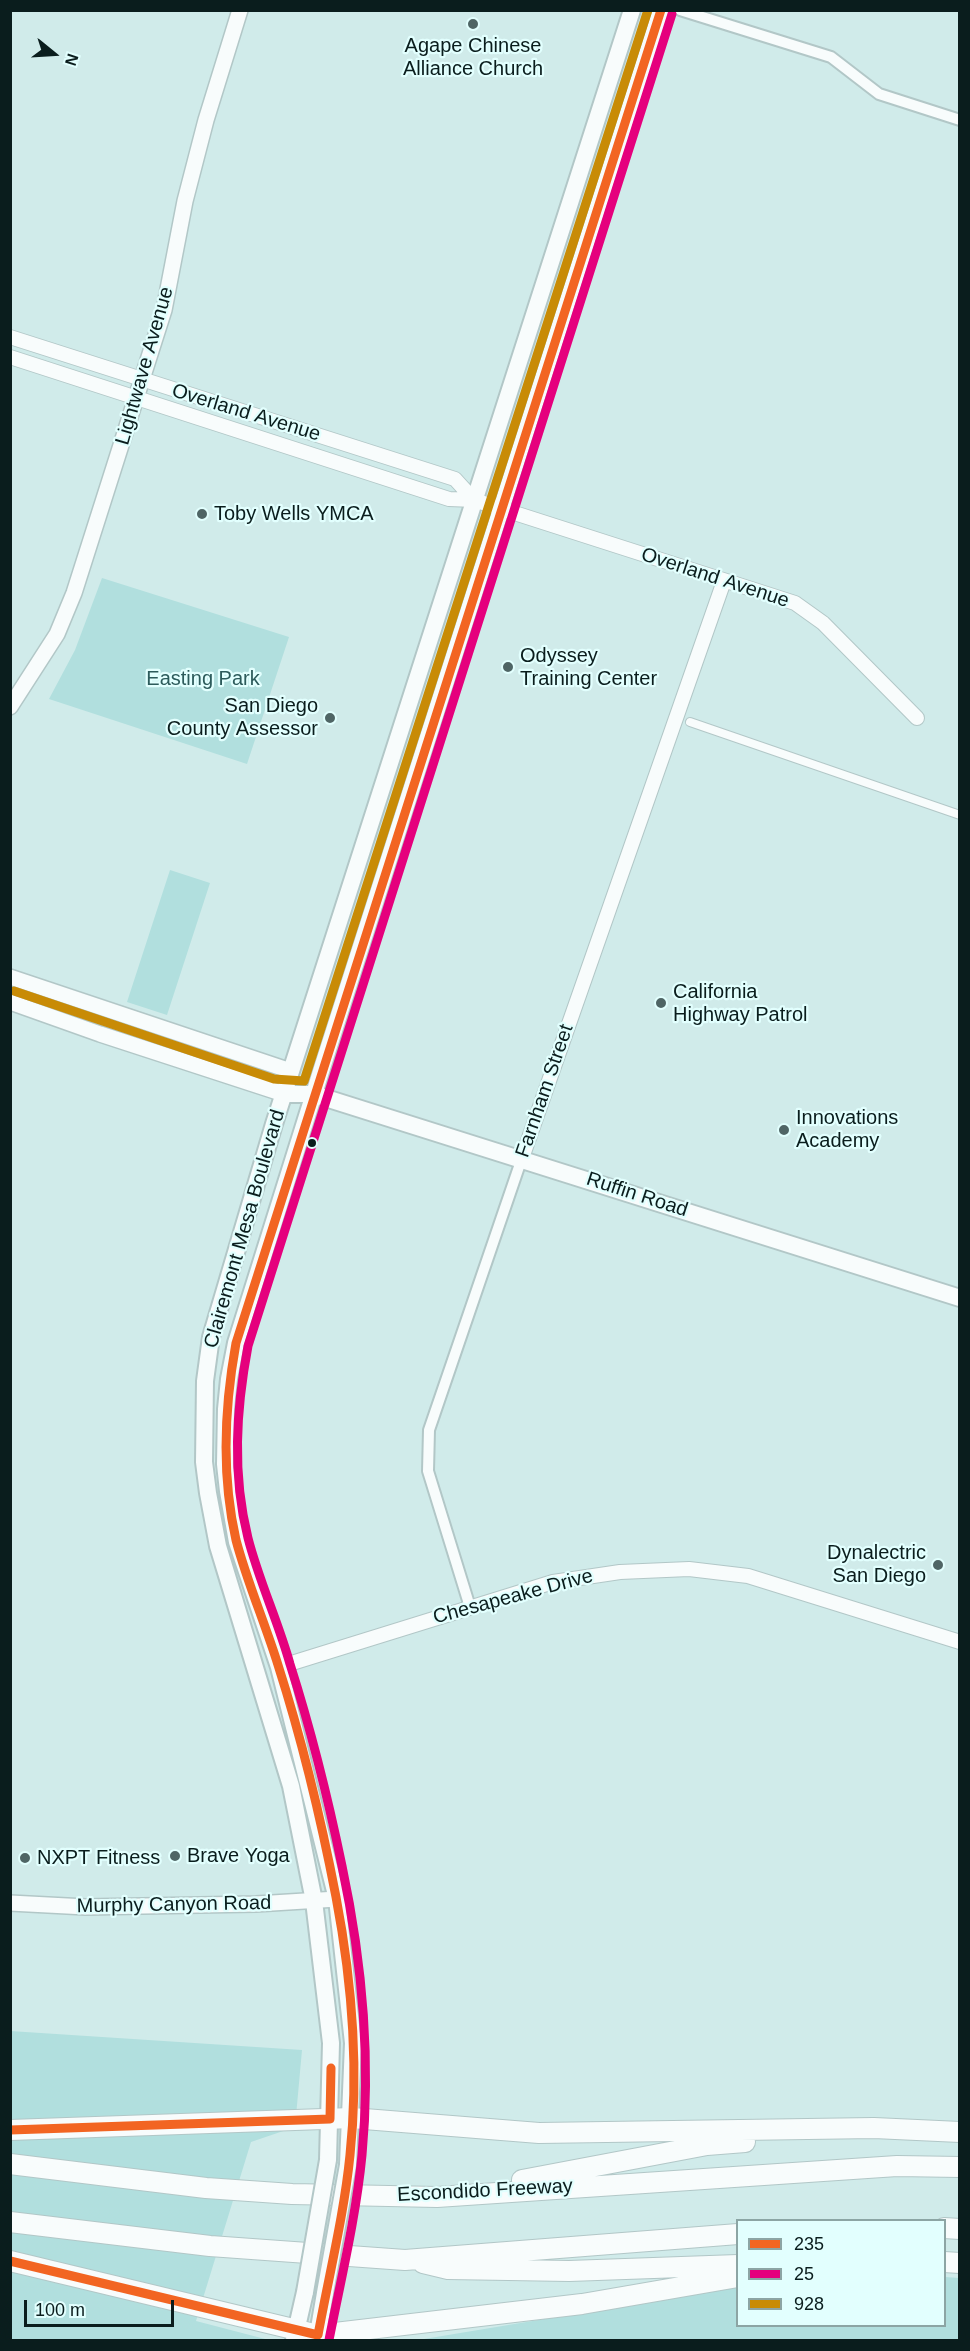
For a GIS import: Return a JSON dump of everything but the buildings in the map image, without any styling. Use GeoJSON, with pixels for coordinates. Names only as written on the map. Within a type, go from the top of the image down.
{"type":"FeatureCollection","features":[{"type":"Feature","properties":{"kind":"highway"},"geometry":{"type":"LineString","coordinates":[[10,2130],[352,2118],[539,2133],[874,2128],[960,2132]]}},
{"type":"Feature","properties":{"kind":"highway"},"geometry":{"type":"LineString","coordinates":[[437,2197],[707,2145],[918,2130]]}},
{"type":"Feature","properties":{"kind":"highway","name":"Escondido Freeway"},"geometry":{"type":"LineString","coordinates":[[10,2164],[206,2188],[292,2194],[437,2197],[897,2166],[960,2167]]}},
{"type":"Feature","properties":{"kind":"highway"},"geometry":{"type":"LineString","coordinates":[[10,2222],[210,2246],[405,2260],[448,2269],[558,2271],[736,2265]]}},
{"type":"Feature","properties":{"kind":"highway"},"geometry":{"type":"LineString","coordinates":[[405,2260],[736,2234]]}},
{"type":"Feature","properties":{"kind":"highway"},"geometry":{"type":"LineString","coordinates":[[10,2261],[295,2336],[317,2338],[582,2304],[736,2277]]}},
{"type":"Feature","properties":{"kind":"main road","name":"Lightwave Avenue"},"geometry":{"type":"LineString","coordinates":[[10,707],[57,634],[70,603],[164,310],[185,201],[206,120],[240,10]]}},
{"type":"Feature","properties":{"kind":"main road","name":"Clairemont Mesa Boulevard"},"geometry":{"type":"LineString","coordinates":[[295,2336],[328,2160],[330,2043],[314,1901],[291,1786],[218,1546],[204,1462],[205,1381],[211,1337],[228,1273],[291,1071],[632,10]]}},
{"type":"Feature","properties":{"kind":"main road","name":"Clairemont Mesa Boulevard"},"geometry":{"type":"LineString","coordinates":[[317,2338],[348,2165],[352,2118],[353,2043],[337,1899],[279,1667],[237,1542],[225,1464],[228,1378],[236,1343],[313,1094],[661,10]]}},
{"type":"Feature","properties":{"kind":"main road","name":"Ruffin Road"},"geometry":{"type":"LineString","coordinates":[[10,977],[291,1071],[313,1094]]}},
{"type":"Feature","properties":{"kind":"main road","name":"Ruffin Road"},"geometry":{"type":"LineString","coordinates":[[10,1002],[284,1094],[313,1094],[522,1158],[960,1298]]}},
{"type":"Feature","properties":{"kind":"main road","name":"Murphy Canyon Road"},"geometry":{"type":"LineString","coordinates":[[10,1903],[86,1907],[337,1899]]}},
{"type":"Feature","properties":{"kind":"street"},"geometry":{"type":"LineString","coordinates":[[680,10],[831,57],[879,94],[960,120]]}},
{"type":"Feature","properties":{"kind":"street","name":"Overland Avenue"},"geometry":{"type":"LineString","coordinates":[[10,337],[455,479],[474,500]]}},
{"type":"Feature","properties":{"kind":"street","name":"Overland Avenue"},"geometry":{"type":"LineString","coordinates":[[10,357],[449,499],[474,500],[795,603],[823,623],[917,718]]}},
{"type":"Feature","properties":{"kind":"street","name":"Farnham Street"},"geometry":{"type":"LineString","coordinates":[[470,1607],[428,1471],[429,1430],[724,581]]}},
{"type":"Feature","properties":{"kind":"street"},"geometry":{"type":"LineString","coordinates":[[690,722],[960,814]]}},
{"type":"Feature","properties":{"kind":"street","name":"Chesapeake Drive"},"geometry":{"type":"LineString","coordinates":[[279,1667],[553,1582],[605,1572],[718,1571],[812,1594],[960,1642]]}},
{"type":"Feature","properties":{"kind":"green space","name":"Easting Park"},"geometry":{"type":"Polygon","coordinates":[[[102,578],[289,637],[247,764],[49,699],[75,650],[102,578]]]}},
{"type":"Feature","properties":{"kind":"green space"},"geometry":{"type":"Polygon","coordinates":[[[170,870],[210,883],[167,1015],[127,1002],[170,870]]]}},
{"type":"Feature","properties":{"kind":"green space"},"geometry":{"type":"Polygon","coordinates":[[[10,2031],[302,2050],[295,2127],[251,2142],[196,2321],[269,2340],[11,2340],[10,2031]]]}},
{"type":"Feature","properties":{"kind":"green space"},"geometry":{"type":"Polygon","coordinates":[[[946,2277],[959,2278],[959,2340],[418,2340],[736,2287],[736,2327],[946,2327],[946,2277]]]}},
{"type":"Feature","properties":{"kind":"transit line","name":"928"},"geometry":{"type":"LineString","coordinates":[[14,991],[274,1079],[304,1081],[648,10]]}},
{"type":"Feature","properties":{"kind":"transit line","name":"235"},"geometry":{"type":"LineString","coordinates":[[10,2261],[318,2335],[340,2222],[353,2123],[354,2058],[350,1993],[336,1897],[310,1780],[278,1665],[240,1556],[231,1515],[226,1442],[232,1368],[236,1343],[661,10]]}},
{"type":"Feature","properties":{"kind":"transit line","name":"25"},"geometry":{"type":"LineString","coordinates":[[329,2340],[352,2225],[362,2155],[365,2119],[363,2010],[349,1901],[325,1790],[298,1689],[252,1554],[243,1514],[238,1442],[244,1370],[248,1346],[672,14]]}},
{"type":"Feature","properties":{"kind":"transit line","name":"235"},"geometry":{"type":"LineString","coordinates":[[10,2130],[330,2119],[331,2068]]}},
{"type":"Feature","properties":{"kind":"place","name":"Agape Chinese Alliance Church"},"geometry":{"type":"Point","coordinates":[473,24]}},
{"type":"Feature","properties":{"kind":"place","name":"Toby Wells YMCA"},"geometry":{"type":"Point","coordinates":[202,514]}},
{"type":"Feature","properties":{"kind":"place","name":"Odyssey Training Center"},"geometry":{"type":"Point","coordinates":[508,667]}},
{"type":"Feature","properties":{"kind":"place","name":"San Diego County Assessor"},"geometry":{"type":"Point","coordinates":[330,718]}},
{"type":"Feature","properties":{"kind":"place","name":"California Highway Patrol"},"geometry":{"type":"Point","coordinates":[661,1003]}},
{"type":"Feature","properties":{"kind":"place","name":"Innovations Academy"},"geometry":{"type":"Point","coordinates":[784,1130]}},
{"type":"Feature","properties":{"kind":"place","name":"Dynalectric San Diego"},"geometry":{"type":"Point","coordinates":[938,1565]}},
{"type":"Feature","properties":{"kind":"place","name":"Brave Yoga"},"geometry":{"type":"Point","coordinates":[175,1856]}},
{"type":"Feature","properties":{"kind":"place","name":"NXPT Fitness"},"geometry":{"type":"Point","coordinates":[25,1858]}}]}
